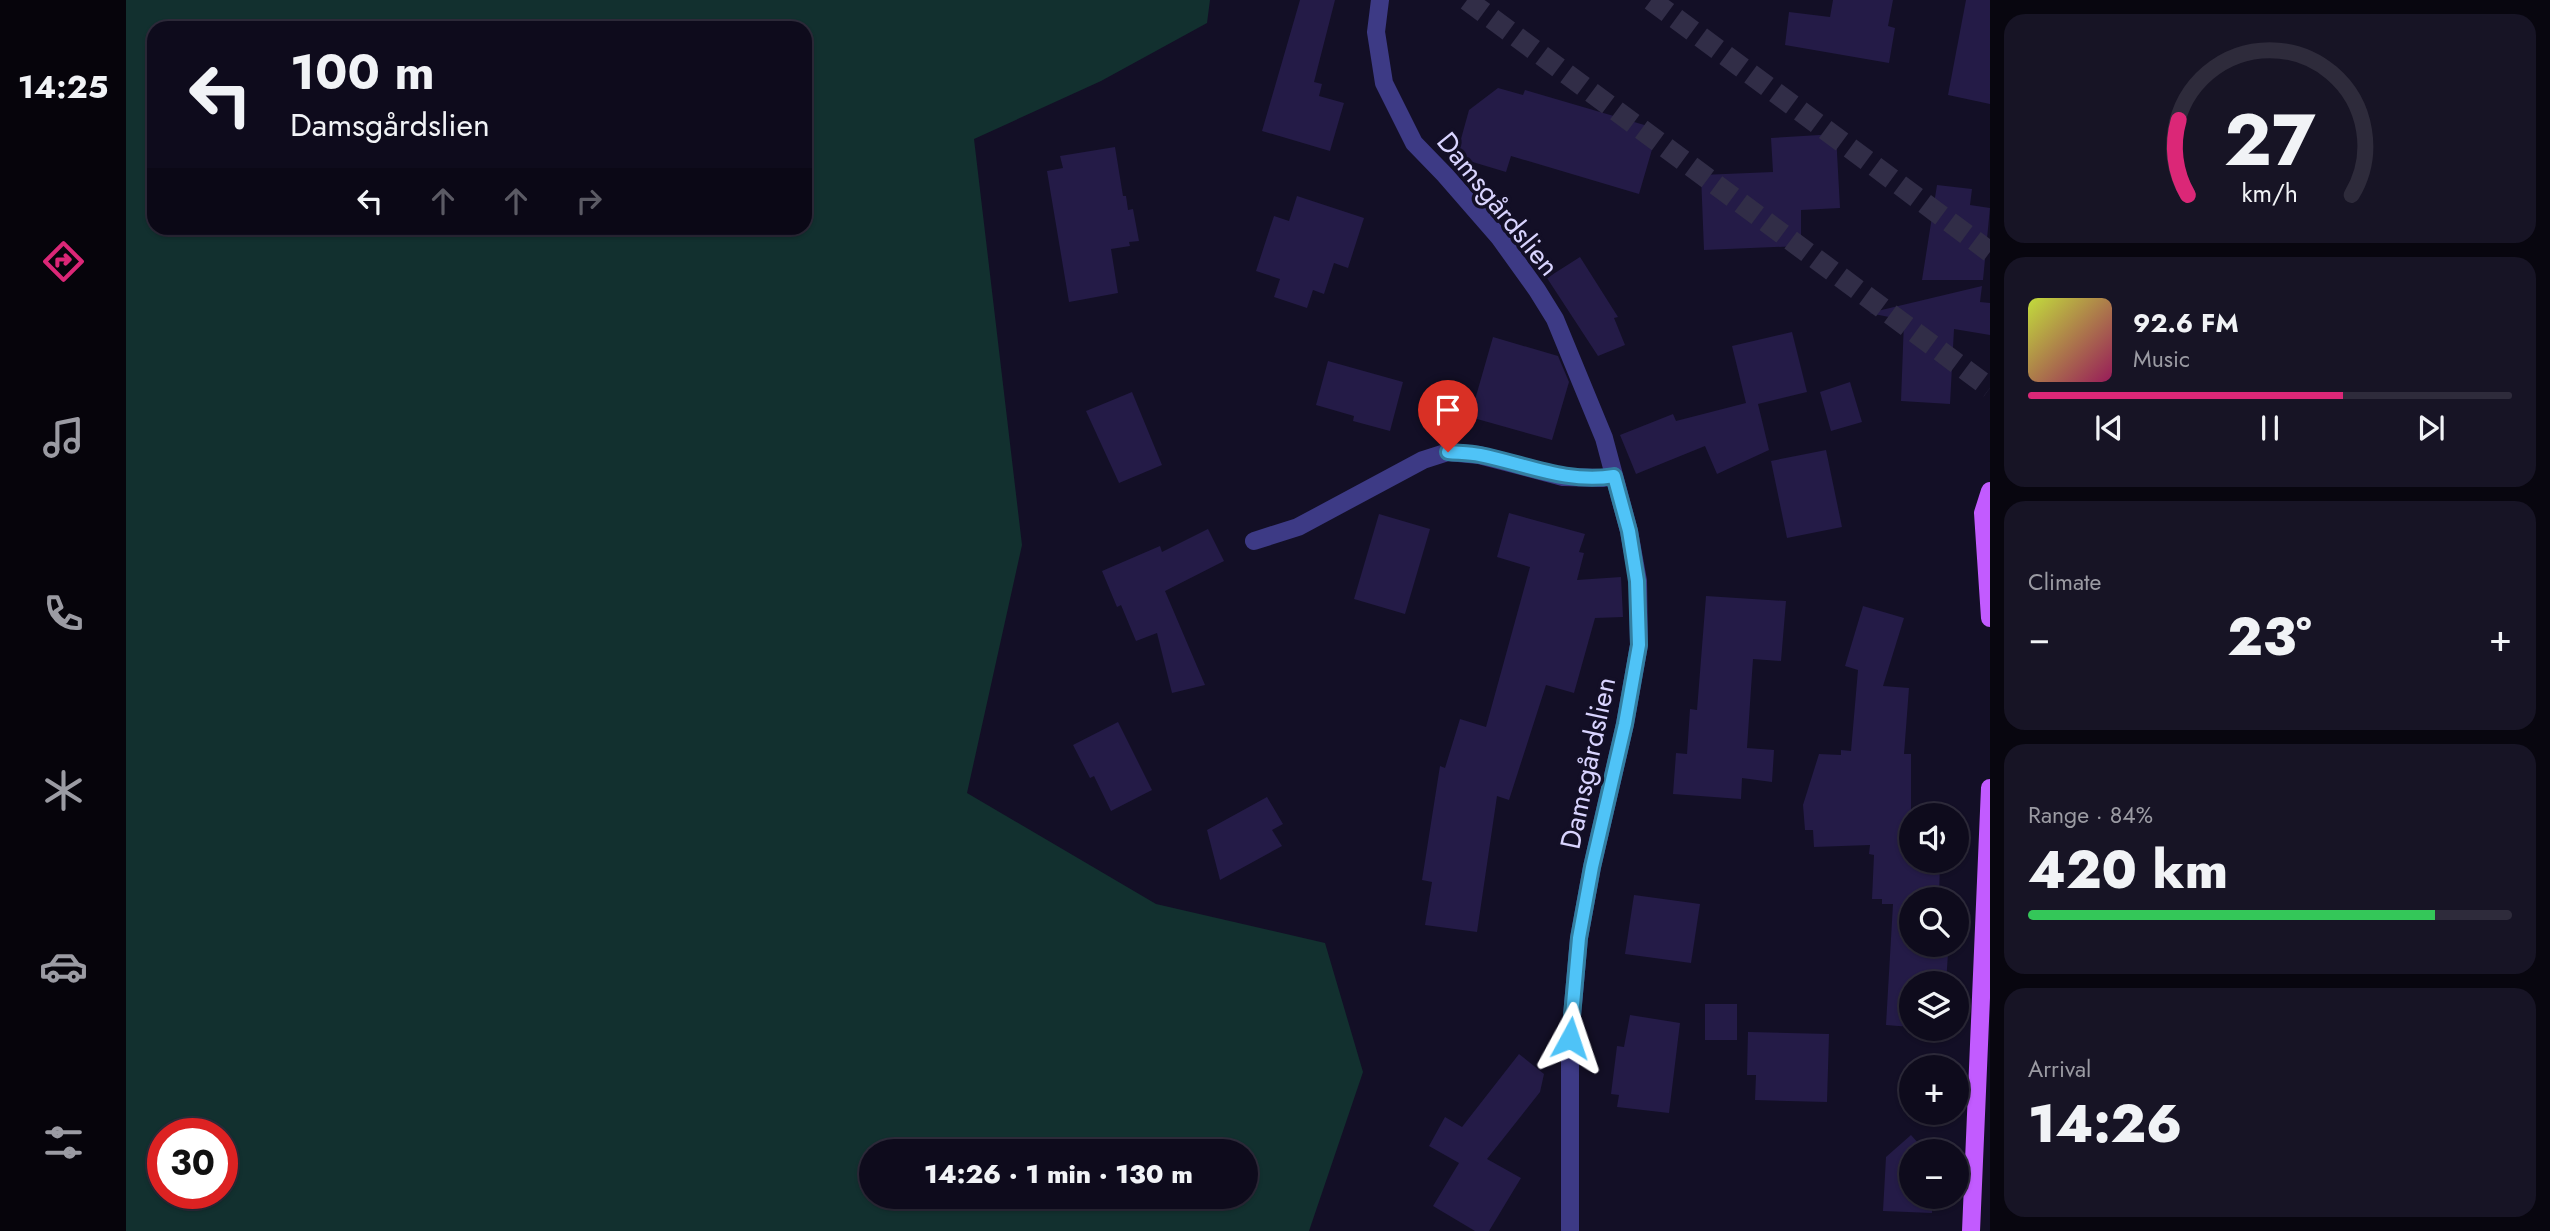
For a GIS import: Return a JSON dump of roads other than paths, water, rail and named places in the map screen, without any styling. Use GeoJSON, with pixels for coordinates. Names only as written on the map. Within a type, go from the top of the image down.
{"type":"FeatureCollection","features":[{"type":"Feature","properties":{"kind":"main road"},"geometry":{"type":"LineString","coordinates":[[1990,491],[1983,513],[1990,618]]}},
{"type":"Feature","properties":{"kind":"main road"},"geometry":{"type":"LineString","coordinates":[[1971,1231],[1990,788]]}},
{"type":"Feature","properties":{"kind":"street","name":"Damsgårdslien"},"geometry":{"type":"LineString","coordinates":[[1380,0],[1376,32],[1384,83],[1414,143],[1446,175],[1499,237],[1555,319],[1604,438],[1629,531],[1637,581],[1639,645],[1625,724],[1592,867],[1579,938],[1570,1038],[1570,1231]]}},
{"type":"Feature","properties":{"kind":"street"},"geometry":{"type":"LineString","coordinates":[[1254,541],[1298,527],[1423,460],[1448,452],[1479,455],[1563,477],[1614,476]]}},
{"type":"Feature","properties":{"kind":"tunnel"},"geometry":{"type":"LineString","coordinates":[[1467,0],[1990,388]]}},
{"type":"Feature","properties":{"kind":"tunnel"},"geometry":{"type":"LineString","coordinates":[[1651,0],[1990,252]]}}]}
